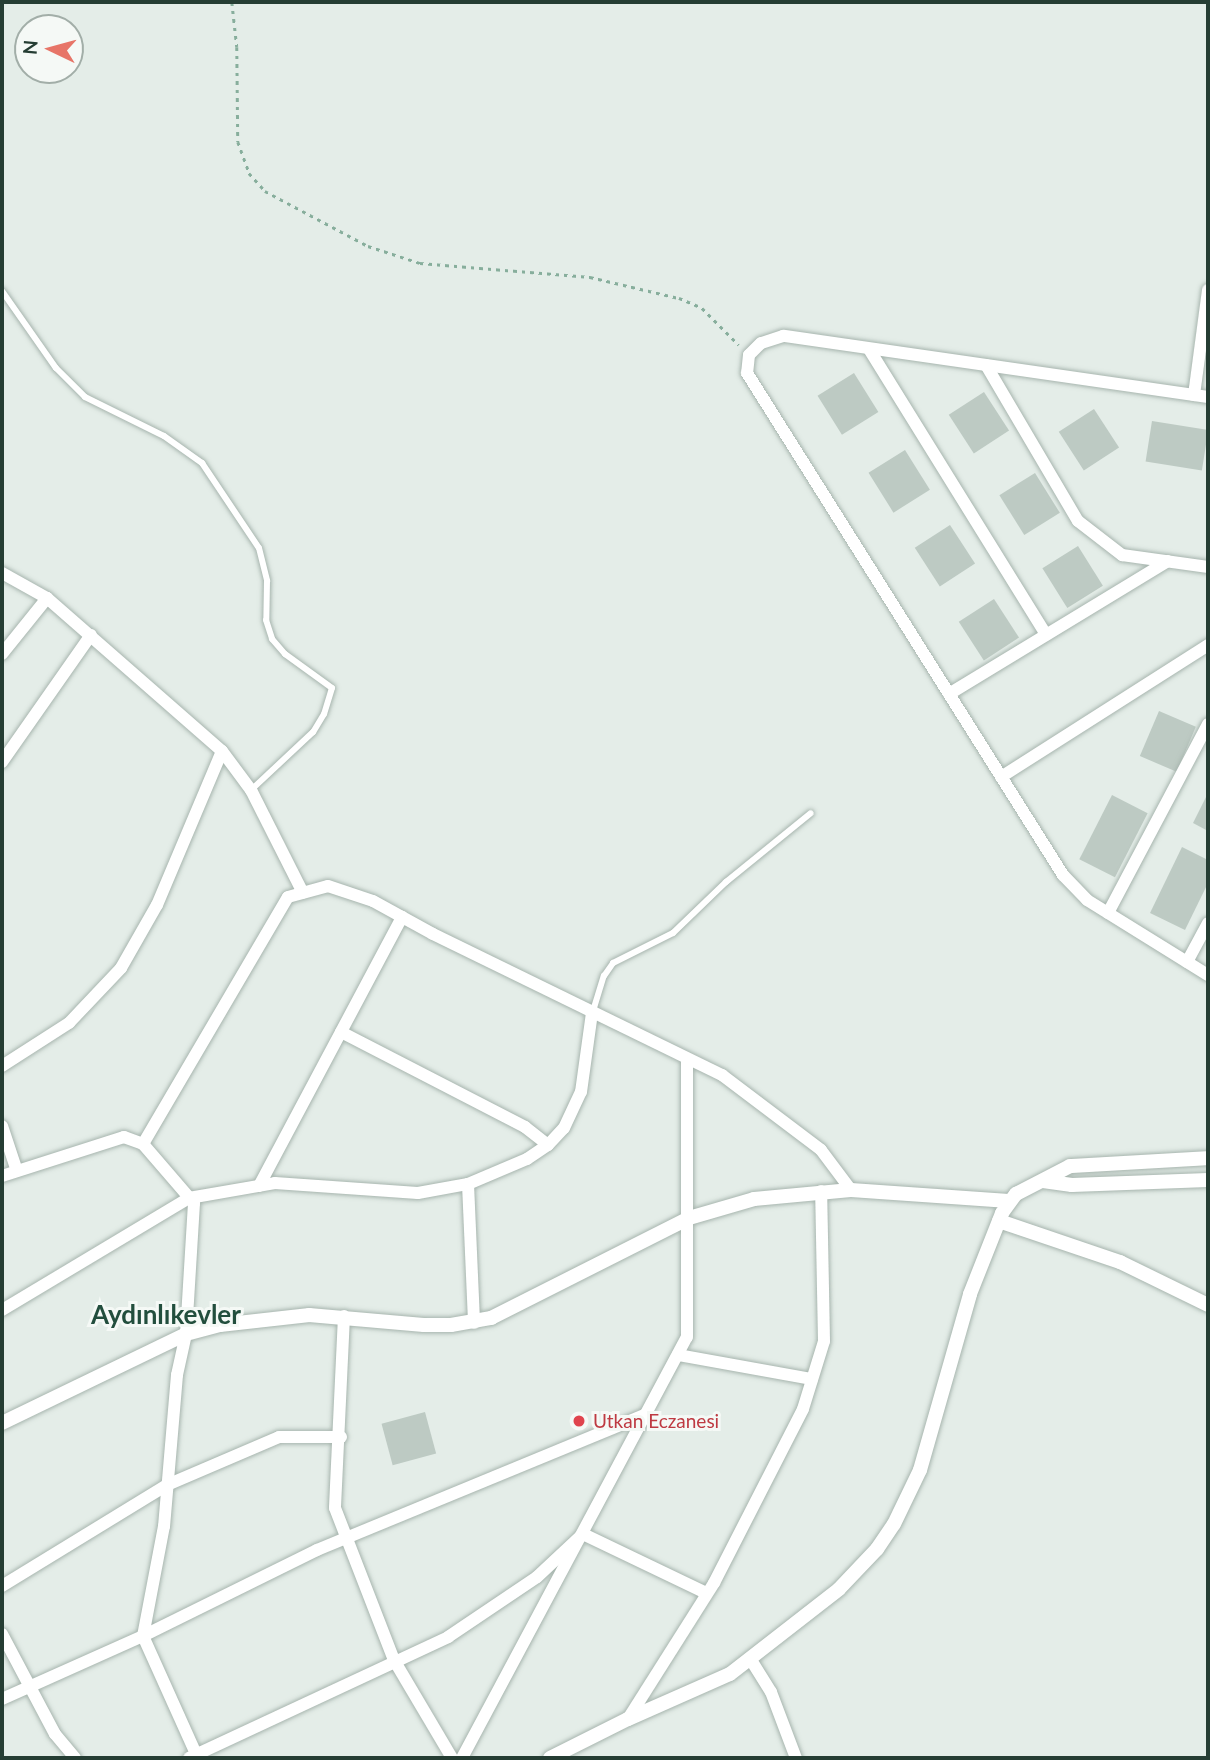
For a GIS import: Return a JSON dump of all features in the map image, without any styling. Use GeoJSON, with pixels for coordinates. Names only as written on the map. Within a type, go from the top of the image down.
{"type":"FeatureCollection","features":[{"type":"Feature","properties":{"kind":"street"},"geometry":{"type":"LineString","coordinates":[[1194,395],[1208,290]]}},
{"type":"Feature","properties":{"kind":"street"},"geometry":{"type":"LineString","coordinates":[[1208,397],[783,337],[761,343],[749,355],[747,373],[1063,875],[1087,900],[1200,967],[1208,923]]}},
{"type":"Feature","properties":{"kind":"street"},"geometry":{"type":"LineString","coordinates":[[869,349],[1046,635]]}},
{"type":"Feature","properties":{"kind":"street"},"geometry":{"type":"LineString","coordinates":[[986,365],[1078,521],[1122,555],[1208,567]]}},
{"type":"Feature","properties":{"kind":"street"},"geometry":{"type":"LineString","coordinates":[[949,694],[1168,561]]}},
{"type":"Feature","properties":{"kind":"street"},"geometry":{"type":"LineString","coordinates":[[2,573],[47,598],[222,751],[251,790],[303,893]]}},
{"type":"Feature","properties":{"kind":"street"},"geometry":{"type":"LineString","coordinates":[[2,654],[47,598]]}},
{"type":"Feature","properties":{"kind":"street"},"geometry":{"type":"LineString","coordinates":[[2,762],[91,635]]}},
{"type":"Feature","properties":{"kind":"street"},"geometry":{"type":"LineString","coordinates":[[1002,777],[1208,645]]}},
{"type":"Feature","properties":{"kind":"street"},"geometry":{"type":"LineString","coordinates":[[1108,914],[1208,724]]}},
{"type":"Feature","properties":{"kind":"street"},"geometry":{"type":"LineString","coordinates":[[2,1066],[69,1023],[121,968],[157,905],[222,751]]}},
{"type":"Feature","properties":{"kind":"street"},"geometry":{"type":"LineString","coordinates":[[143,1144],[288,897],[328,886],[373,901],[592,1013],[722,1075],[821,1150],[851,1190]]}},
{"type":"Feature","properties":{"kind":"street"},"geometry":{"type":"LineString","coordinates":[[259,1186],[402,917]]}},
{"type":"Feature","properties":{"kind":"street"},"geometry":{"type":"LineString","coordinates":[[2,1310],[190,1198],[275,1183],[418,1193],[468,1184],[527,1159],[548,1145],[564,1128],[581,1092],[592,1013]]}},
{"type":"Feature","properties":{"kind":"street"},"geometry":{"type":"LineString","coordinates":[[341,1032],[525,1127],[548,1145]]}},
{"type":"Feature","properties":{"kind":"street"},"geometry":{"type":"LineString","coordinates":[[461,1758],[687,1337],[687,1060]]}},
{"type":"Feature","properties":{"kind":"street"},"geometry":{"type":"LineString","coordinates":[[2,1126],[17,1171]]}},
{"type":"Feature","properties":{"kind":"street"},"geometry":{"type":"LineString","coordinates":[[2,1176],[124,1137],[143,1144],[194,1203],[186,1335],[177,1375],[164,1526],[143,1636],[192,1756],[448,1637],[537,1577],[583,1534]]}},
{"type":"Feature","properties":{"kind":"street"},"geometry":{"type":"LineString","coordinates":[[550,1758],[628,1719],[708,1685],[751,1660],[859,1570],[894,1524],[920,1470],[970,1294],[1009,1201],[1070,1166],[1208,1158]]}},
{"type":"Feature","properties":{"kind":"street"},"geometry":{"type":"LineString","coordinates":[[1043,1181],[1072,1185],[1208,1180]]}},
{"type":"Feature","properties":{"kind":"street"},"geometry":{"type":"LineString","coordinates":[[468,1184],[474,1322]]}},
{"type":"Feature","properties":{"kind":"street"},"geometry":{"type":"LineString","coordinates":[[2,1423],[186,1335],[253,1319],[309,1315],[424,1325],[474,1322],[509,1311],[611,1255],[689,1217],[754,1199],[851,1190],[1009,1201]]}},
{"type":"Feature","properties":{"kind":"street"},"geometry":{"type":"LineString","coordinates":[[628,1719],[706,1593],[765,1486],[803,1409],[824,1340],[821,1192]]}},
{"type":"Feature","properties":{"kind":"street"},"geometry":{"type":"LineString","coordinates":[[999,1221],[1120,1262],[1208,1305]]}},
{"type":"Feature","properties":{"kind":"street"},"geometry":{"type":"LineString","coordinates":[[344,1316],[341,1437],[335,1508],[394,1660],[452,1758]]}},
{"type":"Feature","properties":{"kind":"street"},"geometry":{"type":"LineString","coordinates":[[678,1355],[812,1379]]}},
{"type":"Feature","properties":{"kind":"street"},"geometry":{"type":"LineString","coordinates":[[2,1699],[143,1636],[345,1539],[647,1414]]}},
{"type":"Feature","properties":{"kind":"street"},"geometry":{"type":"LineString","coordinates":[[2,1586],[167,1485],[279,1437],[341,1437]]}},
{"type":"Feature","properties":{"kind":"street"},"geometry":{"type":"LineString","coordinates":[[583,1534],[706,1593]]}},
{"type":"Feature","properties":{"kind":"street"},"geometry":{"type":"LineString","coordinates":[[2,1634],[55,1734],[75,1758]]}},
{"type":"Feature","properties":{"kind":"street"},"geometry":{"type":"LineString","coordinates":[[751,1660],[771,1692],[796,1758]]}},
{"type":"Feature","properties":{"kind":"lane"},"geometry":{"type":"LineString","coordinates":[[2,291],[56,368],[79,392],[99,407],[164,436],[202,463],[259,548],[267,581],[266,620],[272,639],[285,654],[332,688],[324,714],[313,732],[251,790]]}},
{"type":"Feature","properties":{"kind":"lane"},"geometry":{"type":"LineString","coordinates":[[592,1013],[604,976],[613,963],[673,933],[726,882],[811,813]]}},
{"type":"Feature","properties":{"kind":"path"},"geometry":{"type":"LineString","coordinates":[[232,2],[237,47],[238,142],[249,173],[265,191],[368,246],[420,264],[590,277],[680,298],[702,308],[749,355]]}},
{"type":"Feature","properties":{"kind":"building"},"geometry":{"type":"Polygon","coordinates":[[[854,373],[878,412],[842,435],[818,396],[854,373]]]}},
{"type":"Feature","properties":{"kind":"building"},"geometry":{"type":"Polygon","coordinates":[[[984,392],[1009,431],[974,453],[949,415],[984,392]]]}},
{"type":"Feature","properties":{"kind":"building"},"geometry":{"type":"Polygon","coordinates":[[[1094,409],[1119,448],[1084,470],[1059,432],[1094,409]]]}},
{"type":"Feature","properties":{"kind":"building"},"geometry":{"type":"Polygon","coordinates":[[[1152,421],[1208,430],[1202,470],[1146,461],[1152,421]]]}},
{"type":"Feature","properties":{"kind":"building"},"geometry":{"type":"Polygon","coordinates":[[[905,450],[930,490],[893,513],[869,473],[905,450]]]}},
{"type":"Feature","properties":{"kind":"building"},"geometry":{"type":"Polygon","coordinates":[[[1035,473],[1060,513],[1024,535],[999,495],[1035,473]]]}},
{"type":"Feature","properties":{"kind":"building"},"geometry":{"type":"Polygon","coordinates":[[[950,525],[975,564],[940,586],[915,548],[950,525]]]}},
{"type":"Feature","properties":{"kind":"building"},"geometry":{"type":"Polygon","coordinates":[[[1078,546],[1103,586],[1067,608],[1042,568],[1078,546]]]}},
{"type":"Feature","properties":{"kind":"building"},"geometry":{"type":"Polygon","coordinates":[[[994,599],[1019,638],[984,660],[959,622],[994,599]]]}},
{"type":"Feature","properties":{"kind":"building"},"geometry":{"type":"Polygon","coordinates":[[[1159,711],[1196,727],[1177,772],[1140,756],[1159,711]]]}},
{"type":"Feature","properties":{"kind":"building"},"geometry":{"type":"Polygon","coordinates":[[[1208,793],[1208,831],[1193,823],[1208,793]]]}},
{"type":"Feature","properties":{"kind":"building"},"geometry":{"type":"Polygon","coordinates":[[[1112,795],[1148,813],[1115,877],[1079,859],[1112,795]]]}},
{"type":"Feature","properties":{"kind":"building"},"geometry":{"type":"Polygon","coordinates":[[[1182,847],[1208,860],[1208,883],[1185,930],[1150,913],[1182,847]]]}},
{"type":"Feature","properties":{"kind":"building"},"geometry":{"type":"Polygon","coordinates":[[[425,1412],[436,1454],[393,1465],[382,1424],[425,1412]]]}},
{"type":"Feature","properties":{"kind":"place","name":"Utkan Eczanesi"},"geometry":{"type":"Point","coordinates":[579,1421]}},
{"type":"Feature","properties":{"kind":"district","name":"Aydınlıkevler"},"geometry":{"type":"Point","coordinates":[166,1315]}}]}
